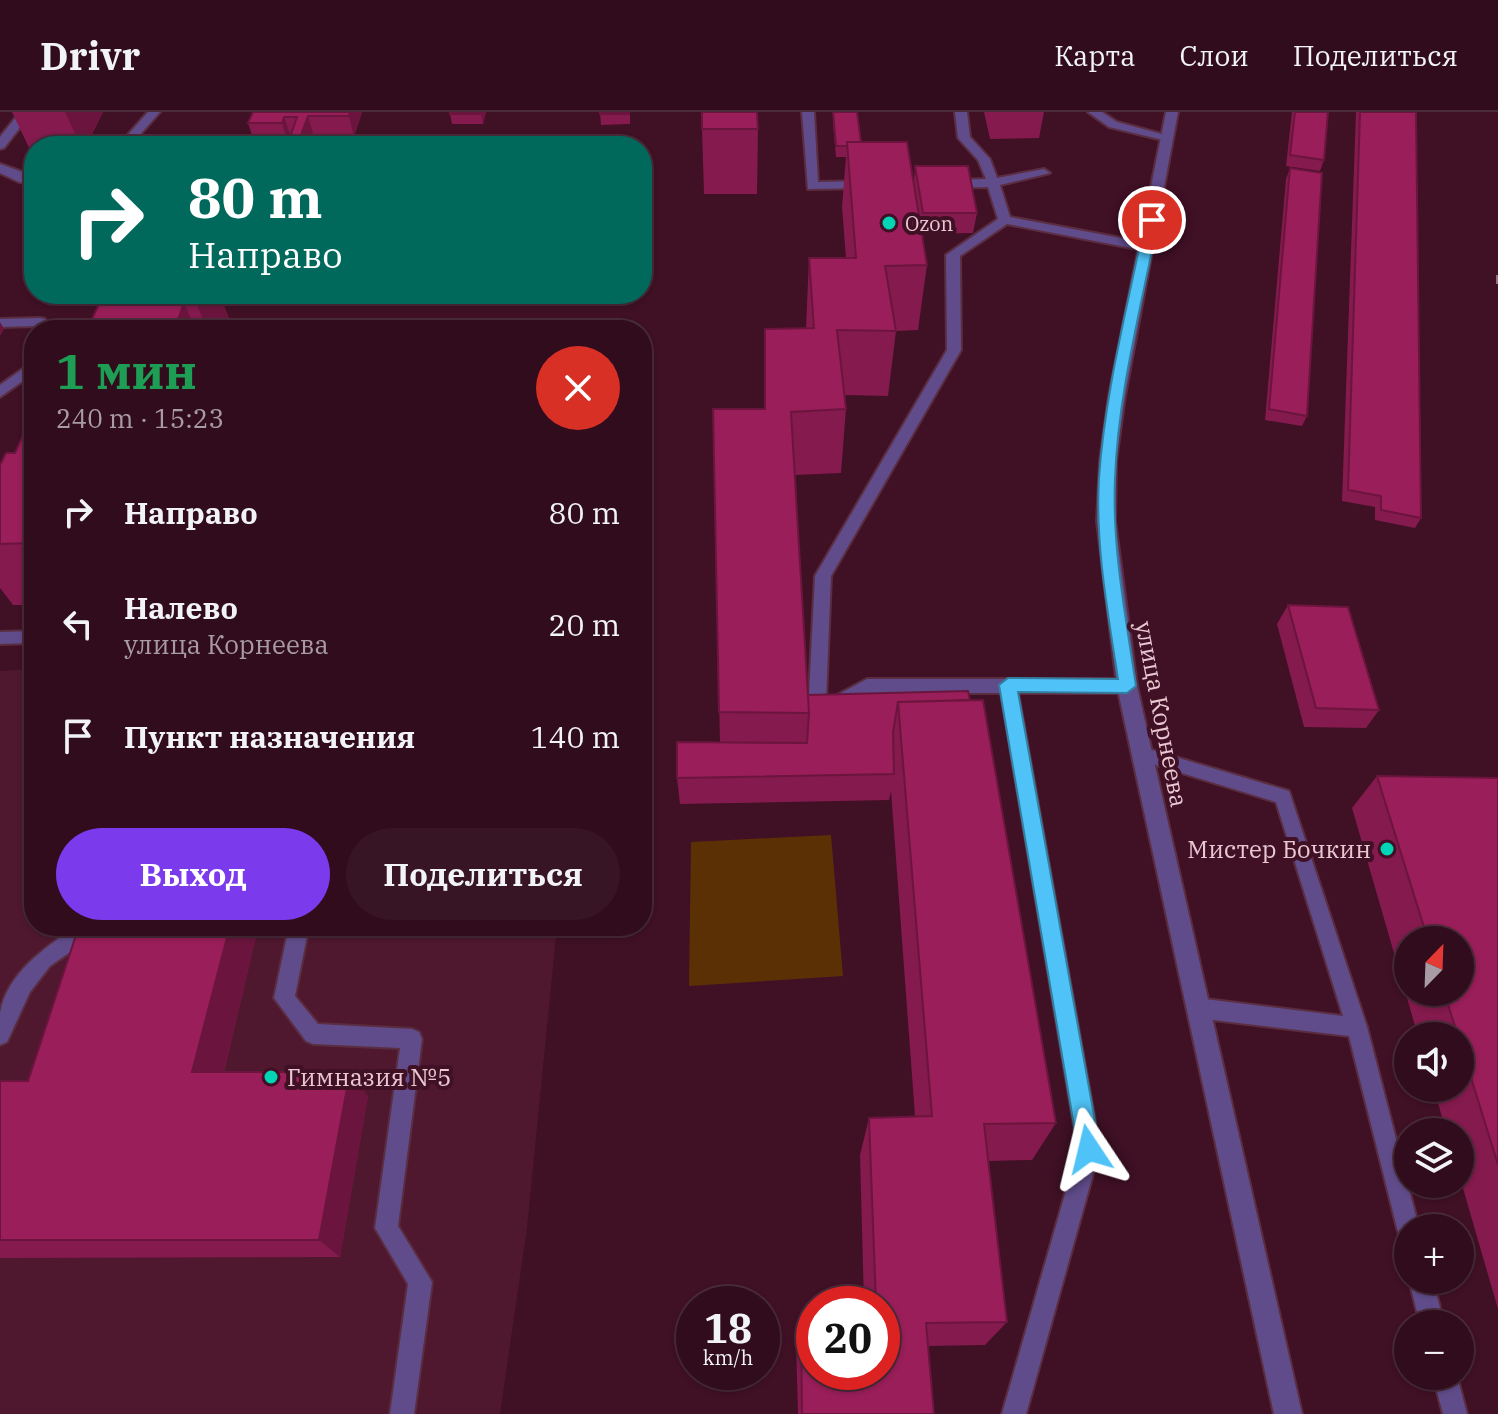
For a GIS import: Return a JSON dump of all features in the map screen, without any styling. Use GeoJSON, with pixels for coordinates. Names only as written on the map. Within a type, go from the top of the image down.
{"type":"FeatureCollection","features":[{"type":"Feature","properties":{"kind":"street","name":"улица Корнеева"},"geometry":{"type":"LineString","coordinates":[[1172,112],[1117,396],[1107,479],[1110,566],[1127,686],[1288,1414]]}},
{"type":"Feature","properties":{"kind":"lane"},"geometry":{"type":"LineString","coordinates":[[0,145],[26,112]]}},
{"type":"Feature","properties":{"kind":"lane"},"geometry":{"type":"LineString","coordinates":[[133,136],[154,112]]}},
{"type":"Feature","properties":{"kind":"lane"},"geometry":{"type":"LineString","coordinates":[[808,112],[812,186],[887,185]]}},
{"type":"Feature","properties":{"kind":"lane"},"geometry":{"type":"LineString","coordinates":[[961,112],[964,138],[984,159],[1005,220]]}},
{"type":"Feature","properties":{"kind":"lane"},"geometry":{"type":"LineString","coordinates":[[1094,112],[1113,125],[1167,137]]}},
{"type":"Feature","properties":{"kind":"lane"},"geometry":{"type":"LineString","coordinates":[[0,168],[24,179]]}},
{"type":"Feature","properties":{"kind":"lane"},"geometry":{"type":"LineString","coordinates":[[933,184],[993,183],[1044,173]]}},
{"type":"Feature","properties":{"kind":"lane"},"geometry":{"type":"LineString","coordinates":[[1127,686],[867,686],[817,714],[823,576],[954,350],[953,255],[1005,220],[1147,247]]}},
{"type":"Feature","properties":{"kind":"lane"},"geometry":{"type":"LineString","coordinates":[[0,323],[24,322]]}},
{"type":"Feature","properties":{"kind":"lane"},"geometry":{"type":"LineString","coordinates":[[0,392],[24,374]]}},
{"type":"Feature","properties":{"kind":"lane"},"geometry":{"type":"LineString","coordinates":[[0,638],[24,637]]}},
{"type":"Feature","properties":{"kind":"lane"},"geometry":{"type":"LineString","coordinates":[[1008,685],[1089,1149],[1014,1414]]}},
{"type":"Feature","properties":{"kind":"lane"},"geometry":{"type":"LineString","coordinates":[[1142,754],[1283,796],[1357,1027],[1404,1214]]}},
{"type":"Feature","properties":{"kind":"lane"},"geometry":{"type":"LineString","coordinates":[[0,1035],[23,985],[43,960],[78,936]]}},
{"type":"Feature","properties":{"kind":"lane"},"geometry":{"type":"LineString","coordinates":[[297,936],[284,998],[313,1034],[412,1039],[386,1228],[420,1282],[402,1414]]}},
{"type":"Feature","properties":{"kind":"lane"},"geometry":{"type":"LineString","coordinates":[[1197,1008],[1357,1027]]}},
{"type":"Feature","properties":{"kind":"lane"},"geometry":{"type":"LineString","coordinates":[[1449,1390],[1455,1414]]}},
{"type":"Feature","properties":{"kind":"shaded area"},"geometry":{"type":"Polygon","coordinates":[[[617,318],[617,320],[436,320],[617,318]]]}},
{"type":"Feature","properties":{"kind":"shaded area","name":"Гимназия №5"},"geometry":{"type":"Polygon","coordinates":[[[24,670],[24,936],[556,936],[527,1228],[500,1414],[0,1414],[0,671],[24,670]]]}},
{"type":"Feature","properties":{"kind":"shaded area"},"geometry":{"type":"Polygon","coordinates":[[[831,835],[843,976],[689,986],[691,842],[831,835]]]}},
{"type":"Feature","properties":{"kind":"building"},"geometry":{"type":"Polygon","coordinates":[[[253,112],[350,112],[349,116],[308,116],[301,136],[290,136],[297,117],[284,117],[282,123],[248,123],[253,112]]]}},
{"type":"Feature","properties":{"kind":"building"},"geometry":{"type":"Polygon","coordinates":[[[450,112],[482,112],[450,114],[450,112]]]}},
{"type":"Feature","properties":{"kind":"building"},"geometry":{"type":"Polygon","coordinates":[[[629,112],[629,114],[600,114],[629,112]]]}},
{"type":"Feature","properties":{"kind":"building"},"geometry":{"type":"Polygon","coordinates":[[[702,112],[757,112],[758,129],[702,129],[702,112]]]}},
{"type":"Feature","properties":{"kind":"building"},"geometry":{"type":"Polygon","coordinates":[[[833,112],[857,112],[861,142],[836,146],[833,112]]]}},
{"type":"Feature","properties":{"kind":"building"},"geometry":{"type":"Polygon","coordinates":[[[1295,112],[1328,112],[1324,160],[1290,155],[1295,112]]]}},
{"type":"Feature","properties":{"kind":"building"},"geometry":{"type":"Polygon","coordinates":[[[1360,112],[1416,112],[1421,518],[1381,510],[1381,496],[1348,490],[1360,112]]]}},
{"type":"Feature","properties":{"kind":"building"},"geometry":{"type":"Polygon","coordinates":[[[847,142],[907,142],[927,265],[885,266],[896,331],[837,330],[846,409],[791,412],[809,713],[719,712],[713,409],[765,409],[765,329],[814,328],[809,258],[856,258],[847,142]]]}},
{"type":"Feature","properties":{"kind":"building"},"geometry":{"type":"Polygon","coordinates":[[[915,166],[968,166],[977,213],[923,213],[915,166]]]}},
{"type":"Feature","properties":{"kind":"building"},"geometry":{"type":"Polygon","coordinates":[[[1290,168],[1322,173],[1307,416],[1269,409],[1290,168]]]}},
{"type":"Feature","properties":{"kind":"building"},"geometry":{"type":"Polygon","coordinates":[[[99,304],[184,304],[178,320],[92,320],[99,304]]]}},
{"type":"Feature","properties":{"kind":"building"},"geometry":{"type":"Polygon","coordinates":[[[24,434],[24,543],[0,544],[0,465],[6,453],[15,453],[24,434]]]}},
{"type":"Feature","properties":{"kind":"building"},"geometry":{"type":"Polygon","coordinates":[[[1288,605],[1348,607],[1379,710],[1316,708],[1288,605]]]}},
{"type":"Feature","properties":{"kind":"building"},"geometry":{"type":"Polygon","coordinates":[[[968,691],[970,700],[898,702],[893,732],[894,774],[677,778],[677,742],[807,743],[808,695],[968,691]]]}},
{"type":"Feature","properties":{"kind":"building"},"geometry":{"type":"Polygon","coordinates":[[[983,700],[1056,1123],[984,1124],[1007,1322],[926,1323],[934,1414],[802,1414],[802,1390],[900,1390],[900,1286],[875,1286],[869,1118],[932,1116],[898,702],[983,700]]]}},
{"type":"Feature","properties":{"kind":"building"},"geometry":{"type":"Polygon","coordinates":[[[1377,776],[1498,778],[1498,1165],[1474,1087],[1474,1022],[1454,1022],[1448,1006],[1474,1006],[1474,926],[1424,926],[1377,776]]]}},
{"type":"Feature","properties":{"kind":"building"},"geometry":{"type":"Polygon","coordinates":[[[76,936],[227,936],[192,1072],[350,1072],[319,1240],[0,1240],[0,1081],[28,1081],[76,936]]]}},
{"type":"Feature","properties":{"kind":"railway"},"geometry":{"type":"LineString","coordinates":[[1498,275],[1498,288]]}},
{"type":"Feature","properties":{"kind":"place","name":"Ozon"},"geometry":{"type":"Point","coordinates":[889,223]}},
{"type":"Feature","properties":{"kind":"place","name":"Мистер Бочкин"},"geometry":{"type":"Point","coordinates":[1387,849]}},
{"type":"Feature","properties":{"kind":"place","name":"Гимназия №5"},"geometry":{"type":"Point","coordinates":[271,1077]}},
{"type":"Feature","properties":{"kind":"route"},"geometry":{"type":"LineString","coordinates":[[1089,1149],[1008,685],[1127,686],[1110,566],[1106,521],[1107,479],[1117,396],[1152,220]]}}]}
